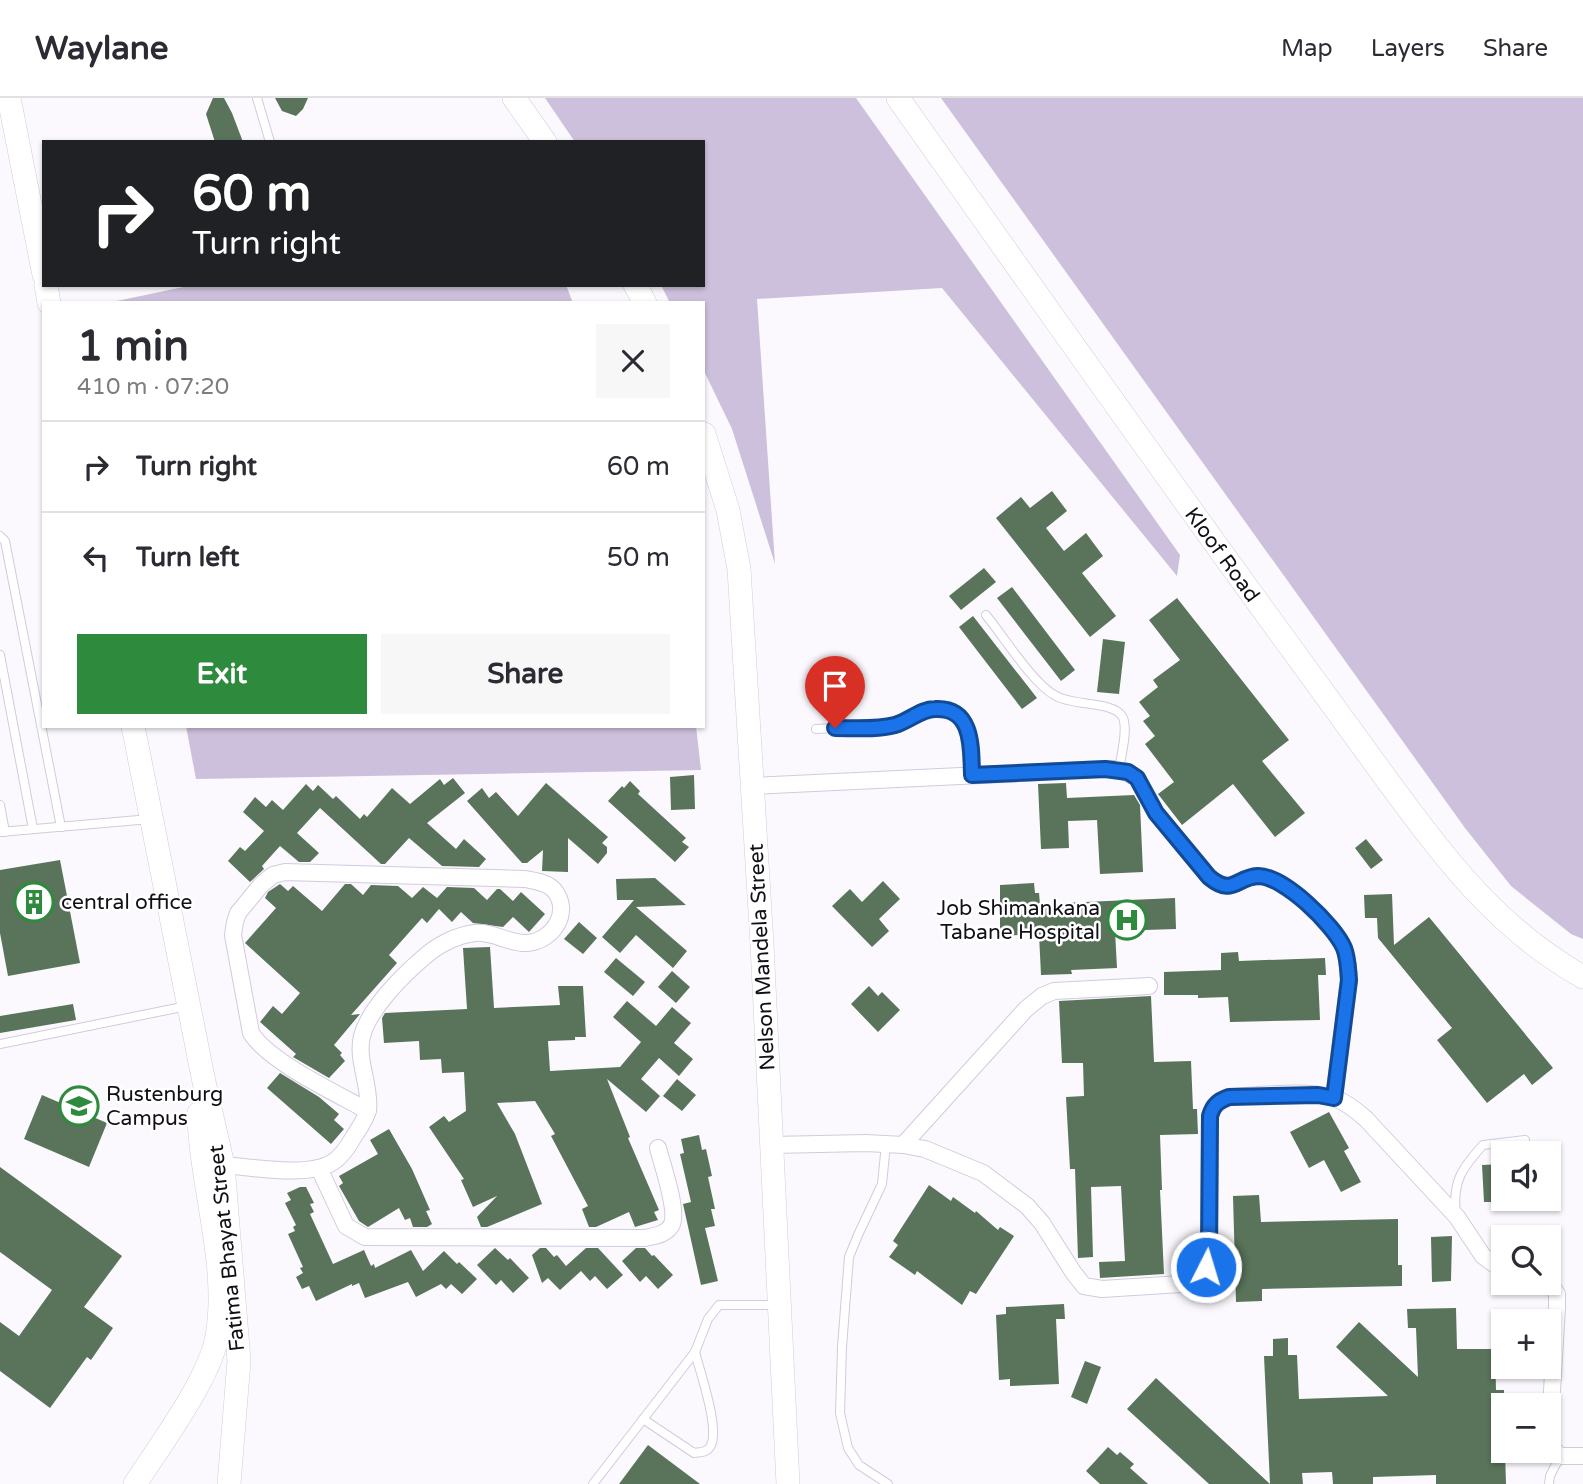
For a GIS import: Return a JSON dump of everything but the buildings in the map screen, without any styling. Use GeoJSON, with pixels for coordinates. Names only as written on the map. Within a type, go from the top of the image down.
{"type":"FeatureCollection","features":[{"type":"Feature","properties":{"kind":"main road"},"geometry":{"type":"LineString","coordinates":[[9,98],[42,265]]}},
{"type":"Feature","properties":{"kind":"main road"},"geometry":{"type":"LineString","coordinates":[[514,98],[544,140]]}},
{"type":"Feature","properties":{"kind":"main road","name":"Kloof Road"},"geometry":{"type":"LineString","coordinates":[[898,98],[1170,483],[1439,850],[1492,911],[1520,936],[1552,960],[1583,978]]}},
{"type":"Feature","properties":{"kind":"main road","name":"Nelson Mandela Street"},"geometry":{"type":"LineString","coordinates":[[705,437],[728,510],[739,569],[772,1144],[788,1484]]}},
{"type":"Feature","properties":{"kind":"main road","name":"Fatima Bhayat Street"},"geometry":{"type":"LineString","coordinates":[[133,728],[223,1165],[239,1361],[229,1484]]}},
{"type":"Feature","properties":{"kind":"main road"},"geometry":{"type":"LineString","coordinates":[[135,1484],[208,1365],[216,1342],[219,1280],[200,1127],[204,1082]]}},
{"type":"Feature","properties":{"kind":"street"},"geometry":{"type":"LineString","coordinates":[[752,786],[1119,769],[1137,778],[1156,813],[1209,877],[1218,884],[1235,886],[1259,876],[1278,882],[1312,908],[1333,930],[1344,948],[1349,972],[1334,1098]]}},
{"type":"Feature","properties":{"kind":"street"},"geometry":{"type":"LineString","coordinates":[[223,1165],[304,1170],[333,1162],[345,1150],[368,1111],[361,1040],[365,1027],[383,999],[423,958],[451,940],[478,932],[526,943],[542,940],[559,922],[562,912],[561,902],[553,889],[539,881],[525,879],[285,872],[273,875],[248,899],[238,913],[233,935],[251,1033],[258,1044],[277,1058],[368,1111]]}},
{"type":"Feature","properties":{"kind":"street"},"geometry":{"type":"LineString","coordinates":[[904,1144],[1026,1009],[1042,996],[1054,991],[1149,986]]}},
{"type":"Feature","properties":{"kind":"street"},"geometry":{"type":"LineString","coordinates":[[772,1144],[886,1143],[925,1149],[983,1172],[1027,1206],[1042,1223],[1084,1286],[1102,1289],[1181,1284],[1194,1282],[1201,1277],[1209,1254],[1210,1116],[1216,1103],[1229,1097],[1318,1095],[1334,1098],[1352,1107],[1366,1119],[1457,1217],[1483,1256],[1491,1262]]}},
{"type":"Feature","properties":{"kind":"street"},"geometry":{"type":"LineString","coordinates":[[319,1168],[346,1226],[365,1237],[644,1238],[658,1236],[672,1224],[671,1202],[658,1148]]}},
{"type":"Feature","properties":{"kind":"street"},"geometry":{"type":"LineString","coordinates":[[1552,1393],[1557,1295]]}},
{"type":"Feature","properties":{"kind":"street"},"geometry":{"type":"LineString","coordinates":[[1561,1456],[1583,1456]]}},
{"type":"Feature","properties":{"kind":"lane"},"geometry":{"type":"LineString","coordinates":[[257,98],[269,140]]}},
{"type":"Feature","properties":{"kind":"lane"},"geometry":{"type":"LineString","coordinates":[[0,536],[5,541],[61,827]]}},
{"type":"Feature","properties":{"kind":"lane"},"geometry":{"type":"LineString","coordinates":[[986,615],[1051,693],[1070,702],[1106,707],[1122,716],[1125,724],[1119,769]]}},
{"type":"Feature","properties":{"kind":"lane"},"geometry":{"type":"LineString","coordinates":[[0,655],[33,829]]}},
{"type":"Feature","properties":{"kind":"lane"},"geometry":{"type":"LineString","coordinates":[[816,729],[894,725],[935,709],[949,711],[960,717],[971,736],[972,775]]}},
{"type":"Feature","properties":{"kind":"lane"},"geometry":{"type":"LineString","coordinates":[[0,805],[3,832],[151,819]]}},
{"type":"Feature","properties":{"kind":"lane"},"geometry":{"type":"LineString","coordinates":[[0,1044],[190,1006]]}},
{"type":"Feature","properties":{"kind":"lane"},"geometry":{"type":"LineString","coordinates":[[1457,1217],[1453,1195],[1467,1162],[1483,1145],[1525,1140]]}},
{"type":"Feature","properties":{"kind":"lane"},"geometry":{"type":"LineString","coordinates":[[886,1143],[882,1184],[849,1257],[840,1413],[848,1448],[859,1465],[888,1484]]}},
{"type":"Feature","properties":{"kind":"lane"},"geometry":{"type":"LineString","coordinates":[[593,1484],[695,1352],[708,1319],[719,1305],[780,1305]]}},
{"type":"Feature","properties":{"kind":"lane"},"geometry":{"type":"LineString","coordinates":[[643,1419],[694,1453],[704,1452],[711,1446],[712,1419],[695,1352]]}},
{"type":"Feature","properties":{"kind":"lane"},"geometry":{"type":"LineString","coordinates":[[1549,1484],[1556,1463]]}},
{"type":"Feature","properties":{"kind":"shaded area"},"geometry":{"type":"Polygon","coordinates":[[[545,98],[856,98],[1180,555],[1177,576],[942,288],[757,299],[775,564],[732,429],[705,373],[705,301],[669,301],[662,287],[705,287],[705,140],[574,140],[545,98]]]}},
{"type":"Feature","properties":{"kind":"shaded area"},"geometry":{"type":"Polygon","coordinates":[[[941,98],[1583,98],[1583,939],[1571,934],[1511,886],[1465,828],[941,98]]]}},
{"type":"Feature","properties":{"kind":"shaded area"},"geometry":{"type":"Polygon","coordinates":[[[183,287],[567,287],[572,301],[117,301],[183,287]]]}},
{"type":"Feature","properties":{"kind":"shaded area"},"geometry":{"type":"Polygon","coordinates":[[[186,728],[696,728],[701,770],[196,779],[186,728]]]}},
{"type":"Feature","properties":{"kind":"place","name":"central office"},"geometry":{"type":"Point","coordinates":[34,902]}},
{"type":"Feature","properties":{"kind":"place","name":"Job Shimankana Tabane Hospital"},"geometry":{"type":"Point","coordinates":[1127,920]}},
{"type":"Feature","properties":{"kind":"place","name":"Rustenburg Campus"},"geometry":{"type":"Point","coordinates":[79,1106]}},
{"type":"Feature","properties":{"kind":"route"},"geometry":{"type":"LineString","coordinates":[[835,728],[894,725],[935,709],[949,711],[960,717],[971,736],[972,775],[1105,769],[1128,772],[1137,778],[1156,813],[1209,877],[1218,884],[1235,886],[1259,876],[1278,882],[1312,908],[1333,930],[1344,948],[1349,980],[1334,1098],[1318,1095],[1229,1097],[1212,1107],[1209,1254],[1206,1267]]}}]}
